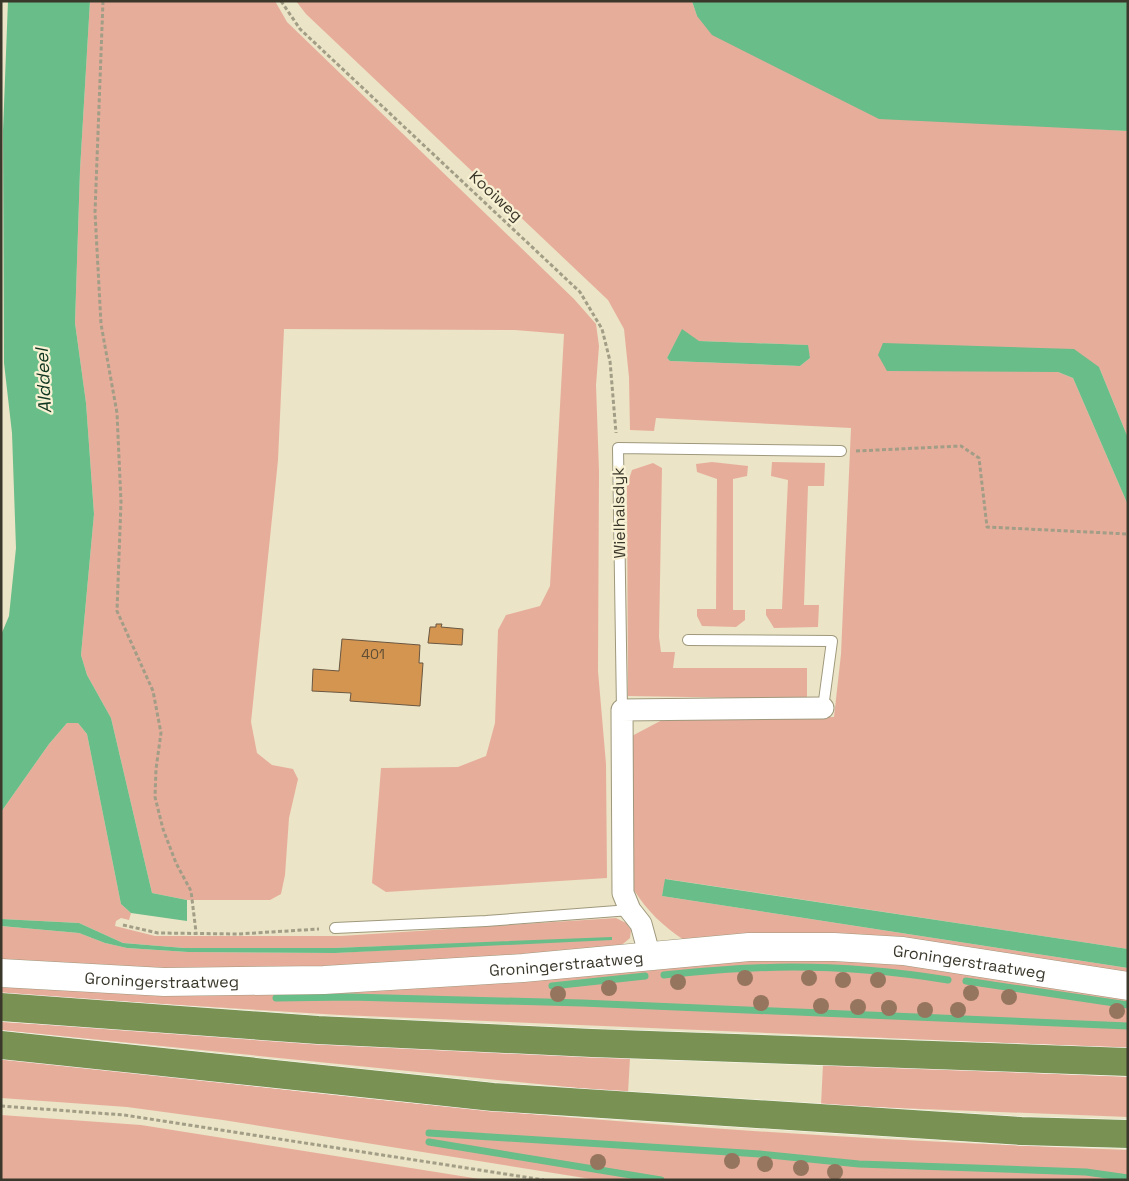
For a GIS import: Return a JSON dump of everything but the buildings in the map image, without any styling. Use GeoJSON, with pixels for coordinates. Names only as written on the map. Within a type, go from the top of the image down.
{"type":"FeatureCollection","features":[{"type":"Feature","properties":{"kind":"highway"},"geometry":{"type":"LineString","coordinates":[[1,1007],[337,1031],[1128,1062]]}},
{"type":"Feature","properties":{"kind":"highway"},"geometry":{"type":"LineString","coordinates":[[1,1045],[493,1097],[1021,1131],[1128,1134]]}},
{"type":"Feature","properties":{"kind":"street"},"geometry":{"type":"LineString","coordinates":[[622,710],[823,708]]}},
{"type":"Feature","properties":{"kind":"street","name":"Wielhalsdyk"},"geometry":{"type":"LineString","coordinates":[[622,710],[623,893],[630,910],[641,924],[650,957]]}},
{"type":"Feature","properties":{"kind":"street","name":"Groningerstraatweg"},"geometry":{"type":"LineString","coordinates":[[1,973],[164,982],[324,980],[460,973],[749,947],[903,951],[1128,986]]}},
{"type":"Feature","properties":{"kind":"lane","name":"Wielhalsdyk"},"geometry":{"type":"LineString","coordinates":[[622,710],[618,448],[841,451]]}},
{"type":"Feature","properties":{"kind":"lane"},"geometry":{"type":"LineString","coordinates":[[688,640],[832,641],[823,708]]}},
{"type":"Feature","properties":{"kind":"lane"},"geometry":{"type":"LineString","coordinates":[[335,928],[486,921],[630,910]]}},
{"type":"Feature","properties":{"kind":"path"},"geometry":{"type":"LineString","coordinates":[[103,1],[95,212],[101,324],[117,413],[121,502],[118,611],[153,691],[161,733],[156,769],[155,797],[163,829],[176,863],[190,891],[196,932]]}},
{"type":"Feature","properties":{"kind":"path","name":"Kooiweg"},"geometry":{"type":"LineString","coordinates":[[281,1],[300,29],[580,292],[602,329],[610,361],[618,448]]}},
{"type":"Feature","properties":{"kind":"path"},"geometry":{"type":"LineString","coordinates":[[841,451],[961,446],[979,458],[987,527],[1128,534]]}},
{"type":"Feature","properties":{"kind":"path"},"geometry":{"type":"LineString","coordinates":[[123,925],[158,933],[238,934],[335,928]]}},
{"type":"Feature","properties":{"kind":"path"},"geometry":{"type":"LineString","coordinates":[[1,1106],[124,1115],[544,1180]]}},
{"type":"Feature","properties":{"kind":"shaded area"},"geometry":{"type":"Polygon","coordinates":[[[90,1],[275,1],[287,22],[574,299],[596,324],[599,346],[596,385],[599,471],[598,671],[606,764],[607,878],[386,892],[372,883],[381,768],[458,767],[486,756],[495,723],[498,630],[506,615],[540,606],[550,586],[564,334],[515,330],[284,329],[278,460],[251,722],[257,753],[272,765],[293,769],[298,779],[289,818],[285,875],[281,894],[270,900],[187,900],[152,893],[111,718],[87,675],[81,655],[94,514],[86,403],[75,323],[80,170],[90,1]]]}},
{"type":"Feature","properties":{"kind":"shaded area"},"geometry":{"type":"Polygon","coordinates":[[[296,1],[692,1],[697,16],[1046,126],[1128,131],[1128,438],[1099,367],[1058,372],[1073,378],[1128,505],[1128,949],[666,879],[662,896],[1128,968],[1128,976],[684,940],[662,924],[650,911],[634,890],[630,737],[664,719],[834,717],[841,654],[851,428],[656,418],[654,431],[630,430],[629,377],[624,329],[608,300],[306,14],[296,1]],[[682,330],[667,358],[670,361],[800,366],[810,358],[807,345],[698,341],[682,330]]]}},
{"type":"Feature","properties":{"kind":"shaded area"},"geometry":{"type":"Polygon","coordinates":[[[712,462],[748,466],[747,476],[733,479],[733,610],[745,610],[745,620],[736,627],[702,626],[697,616],[697,609],[716,609],[717,479],[697,472],[696,464],[712,462]]]}},
{"type":"Feature","properties":{"kind":"shaded area"},"geometry":{"type":"Polygon","coordinates":[[[772,462],[825,463],[824,486],[808,486],[804,605],[819,605],[818,627],[774,628],[766,615],[766,609],[782,609],[788,480],[771,476],[772,462]]]}},
{"type":"Feature","properties":{"kind":"shaded area"},"geometry":{"type":"Polygon","coordinates":[[[653,463],[662,468],[659,637],[661,652],[675,652],[673,668],[807,668],[807,699],[628,696],[627,485],[632,470],[653,463]]]}},
{"type":"Feature","properties":{"kind":"shaded area"},"geometry":{"type":"Polygon","coordinates":[[[67,723],[78,723],[87,734],[121,904],[131,913],[129,920],[121,918],[116,921],[115,926],[155,936],[341,936],[616,918],[626,923],[631,930],[630,938],[617,949],[450,965],[195,972],[1,963],[1,926],[79,933],[105,943],[127,948],[188,952],[335,953],[612,938],[334,948],[184,948],[123,943],[79,923],[1,919],[1,812],[49,744],[67,723]]]}},
{"type":"Feature","properties":{"kind":"shaded area"},"geometry":{"type":"Polygon","coordinates":[[[786,956],[913,963],[1128,997],[1128,1048],[340,1015],[1,994],[1,982],[786,956]]]}},
{"type":"Feature","properties":{"kind":"shaded area"},"geometry":{"type":"Polygon","coordinates":[[[1,1022],[630,1058],[628,1093],[1,1030],[1,1022]]]}},
{"type":"Feature","properties":{"kind":"shaded area"},"geometry":{"type":"Polygon","coordinates":[[[1,1058],[283,1090],[537,1115],[706,1128],[959,1143],[1128,1150],[1128,1180],[597,1180],[223,1120],[127,1107],[1,1098],[1,1058]]]}},
{"type":"Feature","properties":{"kind":"shaded area"},"geometry":{"type":"Polygon","coordinates":[[[823,1064],[1128,1077],[1128,1117],[821,1105],[823,1064]]]}},
{"type":"Feature","properties":{"kind":"shaded area"},"geometry":{"type":"Polygon","coordinates":[[[1,1115],[141,1125],[486,1180],[1,1180],[1,1115]]]}},
{"type":"Feature","properties":{"kind":"water","name":"Alddeel"},"geometry":{"type":"Polygon","coordinates":[[[8,1],[90,1],[80,170],[75,323],[86,403],[94,514],[81,655],[87,675],[111,718],[152,893],[187,900],[187,921],[131,913],[121,904],[87,734],[78,723],[67,723],[49,744],[1,812],[1,635],[9,616],[16,548],[12,433],[4,363],[3,131],[8,1]]]}},
{"type":"Feature","properties":{"kind":"water"},"geometry":{"type":"Polygon","coordinates":[[[692,1],[1128,1],[1128,131],[879,119],[712,35],[697,16],[692,1]]]}},
{"type":"Feature","properties":{"kind":"water"},"geometry":{"type":"Polygon","coordinates":[[[682,329],[699,341],[808,345],[810,358],[800,366],[670,361],[667,358],[682,329]]]}},
{"type":"Feature","properties":{"kind":"water"},"geometry":{"type":"Polygon","coordinates":[[[883,343],[1074,349],[1099,367],[1128,438],[1128,505],[1073,378],[1058,372],[887,371],[878,355],[883,343]]]}},
{"type":"Feature","properties":{"kind":"water"},"geometry":{"type":"Polygon","coordinates":[[[665,879],[1128,949],[1128,968],[662,896],[665,879]]]}},
{"type":"Feature","properties":{"kind":"water"},"geometry":{"type":"Polygon","coordinates":[[[1,919],[79,923],[123,943],[184,948],[334,948],[612,937],[612,940],[335,953],[188,952],[127,948],[105,943],[79,933],[1,926],[1,919]]]}},
{"type":"Feature","properties":{"kind":"waterway"},"geometry":{"type":"LineString","coordinates":[[664,975],[731,969],[802,967],[900,973],[948,980]]}},
{"type":"Feature","properties":{"kind":"waterway"},"geometry":{"type":"LineString","coordinates":[[552,986],[645,976]]}},
{"type":"Feature","properties":{"kind":"waterway"},"geometry":{"type":"LineString","coordinates":[[966,981],[1128,1005]]}},
{"type":"Feature","properties":{"kind":"waterway"},"geometry":{"type":"LineString","coordinates":[[276,998],[350,997],[582,1003],[1128,1026]]}},
{"type":"Feature","properties":{"kind":"waterway"},"geometry":{"type":"LineString","coordinates":[[429,1133],[760,1154],[859,1164],[1086,1172],[1128,1178]]}},
{"type":"Feature","properties":{"kind":"waterway"},"geometry":{"type":"LineString","coordinates":[[429,1142],[661,1180]]}}]}
